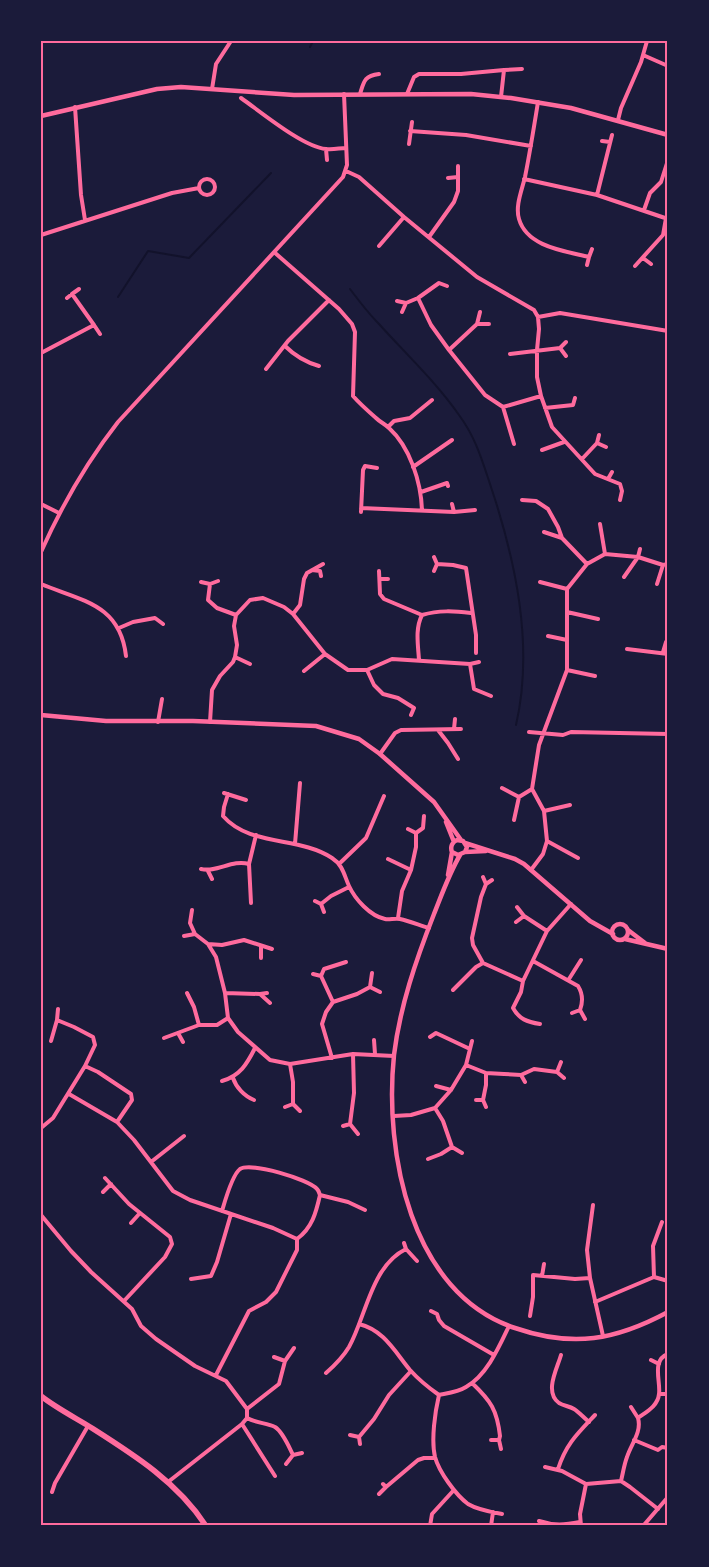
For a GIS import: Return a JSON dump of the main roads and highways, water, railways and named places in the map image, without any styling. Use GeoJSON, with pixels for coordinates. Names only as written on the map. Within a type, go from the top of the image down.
{"type":"FeatureCollection","features":[{"type":"Feature","properties":{"kind":"main road"},"geometry":{"type":"LineString","coordinates":[[41,1396],[138,1458],[168,1482],[196,1510],[206,1526]]}},
{"type":"Feature","properties":{"kind":"waterway"},"geometry":{"type":"LineString","coordinates":[[310,47],[313,41]]}},
{"type":"Feature","properties":{"kind":"waterway"},"geometry":{"type":"LineString","coordinates":[[118,297],[148,251],[189,258],[271,173]]}},
{"type":"Feature","properties":{"kind":"waterway"},"geometry":{"type":"LineString","coordinates":[[350,289],[371,316],[450,403],[470,432],[481,458],[508,545],[520,605],[523,665],[516,725]]}}]}
